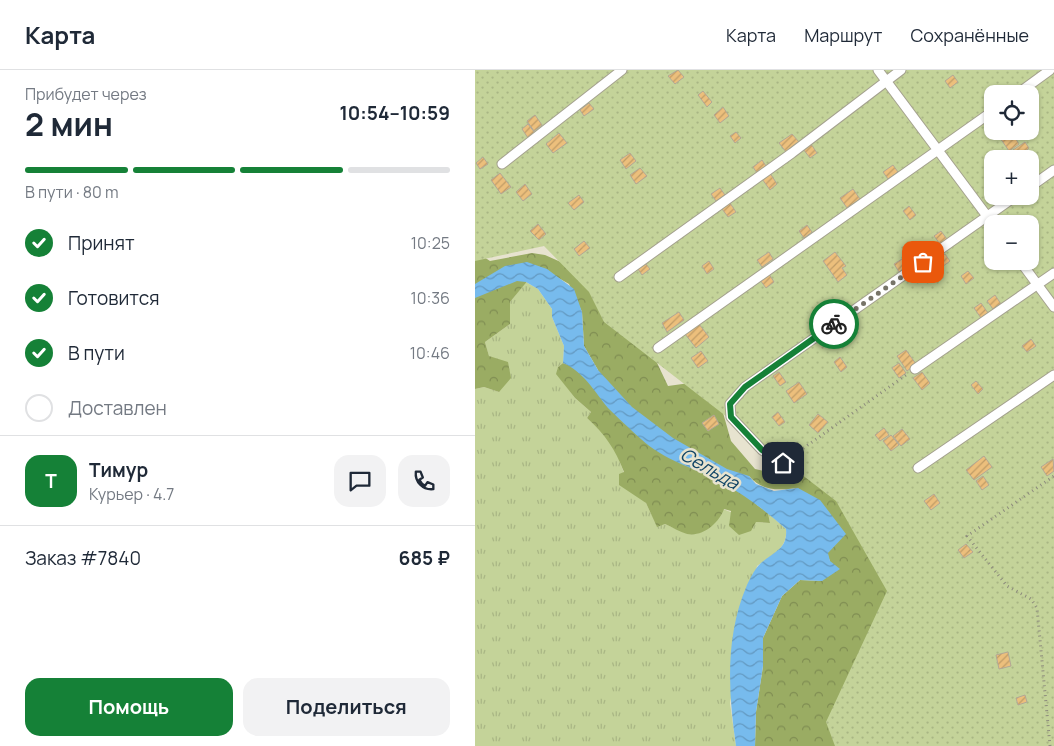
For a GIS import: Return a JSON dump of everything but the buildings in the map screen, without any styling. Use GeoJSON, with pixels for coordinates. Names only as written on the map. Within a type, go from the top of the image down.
{"type":"FeatureCollection","features":[{"type":"Feature","properties":{"kind":"lane"},"geometry":{"type":"LineString","coordinates":[[502,164],[622,70]]}},
{"type":"Feature","properties":{"kind":"lane"},"geometry":{"type":"LineString","coordinates":[[879,70],[987,215]]}},
{"type":"Feature","properties":{"kind":"lane"},"geometry":{"type":"LineString","coordinates":[[619,276],[792,153],[901,70]]}},
{"type":"Feature","properties":{"kind":"lane"},"geometry":{"type":"LineString","coordinates":[[1029,85],[1050,70]]}},
{"type":"Feature","properties":{"kind":"lane"},"geometry":{"type":"LineString","coordinates":[[658,348],[984,117]]}},
{"type":"Feature","properties":{"kind":"lane"},"geometry":{"type":"LineString","coordinates":[[1039,181],[1054,170]]}},
{"type":"Feature","properties":{"kind":"lane"},"geometry":{"type":"LineString","coordinates":[[996,215],[1007,205]]}},
{"type":"Feature","properties":{"kind":"lane"},"geometry":{"type":"LineString","coordinates":[[783,463],[762,450],[731,417],[730,404],[745,387],[984,225]]}},
{"type":"Feature","properties":{"kind":"lane"},"geometry":{"type":"LineString","coordinates":[[1026,270],[1054,307]]}},
{"type":"Feature","properties":{"kind":"lane"},"geometry":{"type":"LineString","coordinates":[[915,369],[1054,273]]}},
{"type":"Feature","properties":{"kind":"lane"},"geometry":{"type":"LineString","coordinates":[[918,468],[1054,375]]}},
{"type":"Feature","properties":{"kind":"path"},"geometry":{"type":"LineString","coordinates":[[783,463],[915,369]]}},
{"type":"Feature","properties":{"kind":"path"},"geometry":{"type":"LineString","coordinates":[[1050,746],[1037,608],[1031,599],[1007,586],[967,536],[1054,476]]}},
{"type":"Feature","properties":{"kind":"green space"},"geometry":{"type":"Polygon","coordinates":[[[475,70],[1054,70],[1054,746],[835,746],[826,722],[887,591],[836,501],[604,322],[589,292],[544,246],[475,261],[475,70]]]}},
{"type":"Feature","properties":{"kind":"green space"},"geometry":{"type":"Polygon","coordinates":[[[475,251],[490,261],[532,253],[545,255],[572,267],[650,348],[668,386],[697,382],[720,402],[731,441],[755,469],[781,475],[803,464],[861,454],[1054,746],[755,746],[756,712],[763,666],[763,638],[782,596],[800,580],[822,581],[830,561],[798,488],[771,489],[760,485],[749,476],[757,505],[768,513],[770,523],[756,522],[751,531],[739,535],[729,526],[731,511],[724,509],[710,528],[699,533],[687,534],[665,524],[657,527],[646,503],[619,485],[619,474],[624,472],[617,456],[604,436],[587,418],[591,412],[575,398],[556,374],[558,367],[563,363],[573,367],[588,381],[598,370],[584,346],[582,312],[569,284],[539,267],[510,302],[510,324],[485,342],[489,356],[508,362],[511,378],[499,392],[484,387],[475,389],[475,251]]]}},
{"type":"Feature","properties":{"kind":"green space"},"geometry":{"type":"Polygon","coordinates":[[[526,282],[538,289],[552,309],[552,317],[564,346],[563,363],[558,367],[557,374],[575,398],[591,412],[587,418],[604,432],[617,454],[624,473],[646,503],[657,526],[665,524],[688,534],[723,509],[756,522],[770,523],[768,513],[786,529],[786,536],[782,547],[757,566],[730,703],[736,746],[475,746],[475,389],[484,387],[499,392],[485,342],[510,324],[510,302],[526,282]]]}},
{"type":"Feature","properties":{"kind":"water","name":"Сельда"},"geometry":{"type":"Polygon","coordinates":[[[527,262],[547,269],[574,289],[582,312],[584,346],[598,370],[632,407],[673,438],[727,469],[749,476],[756,484],[774,491],[798,488],[820,500],[846,534],[828,553],[830,561],[840,569],[822,581],[800,580],[782,596],[763,638],[763,666],[756,712],[755,746],[736,746],[730,685],[732,644],[740,604],[747,585],[759,565],[782,546],[786,536],[786,529],[730,487],[659,453],[637,436],[611,411],[577,371],[563,363],[564,346],[552,317],[552,309],[538,289],[526,282],[517,281],[475,298],[475,284],[505,266],[527,262]]]}},
{"type":"Feature","properties":{"kind":"way so far"},"geometry":{"type":"LineString","coordinates":[[834,324],[923,262]]}},
{"type":"Feature","properties":{"kind":"route"},"geometry":{"type":"LineString","coordinates":[[783,463],[762,450],[731,417],[730,404],[745,387],[834,324]]}}]}
